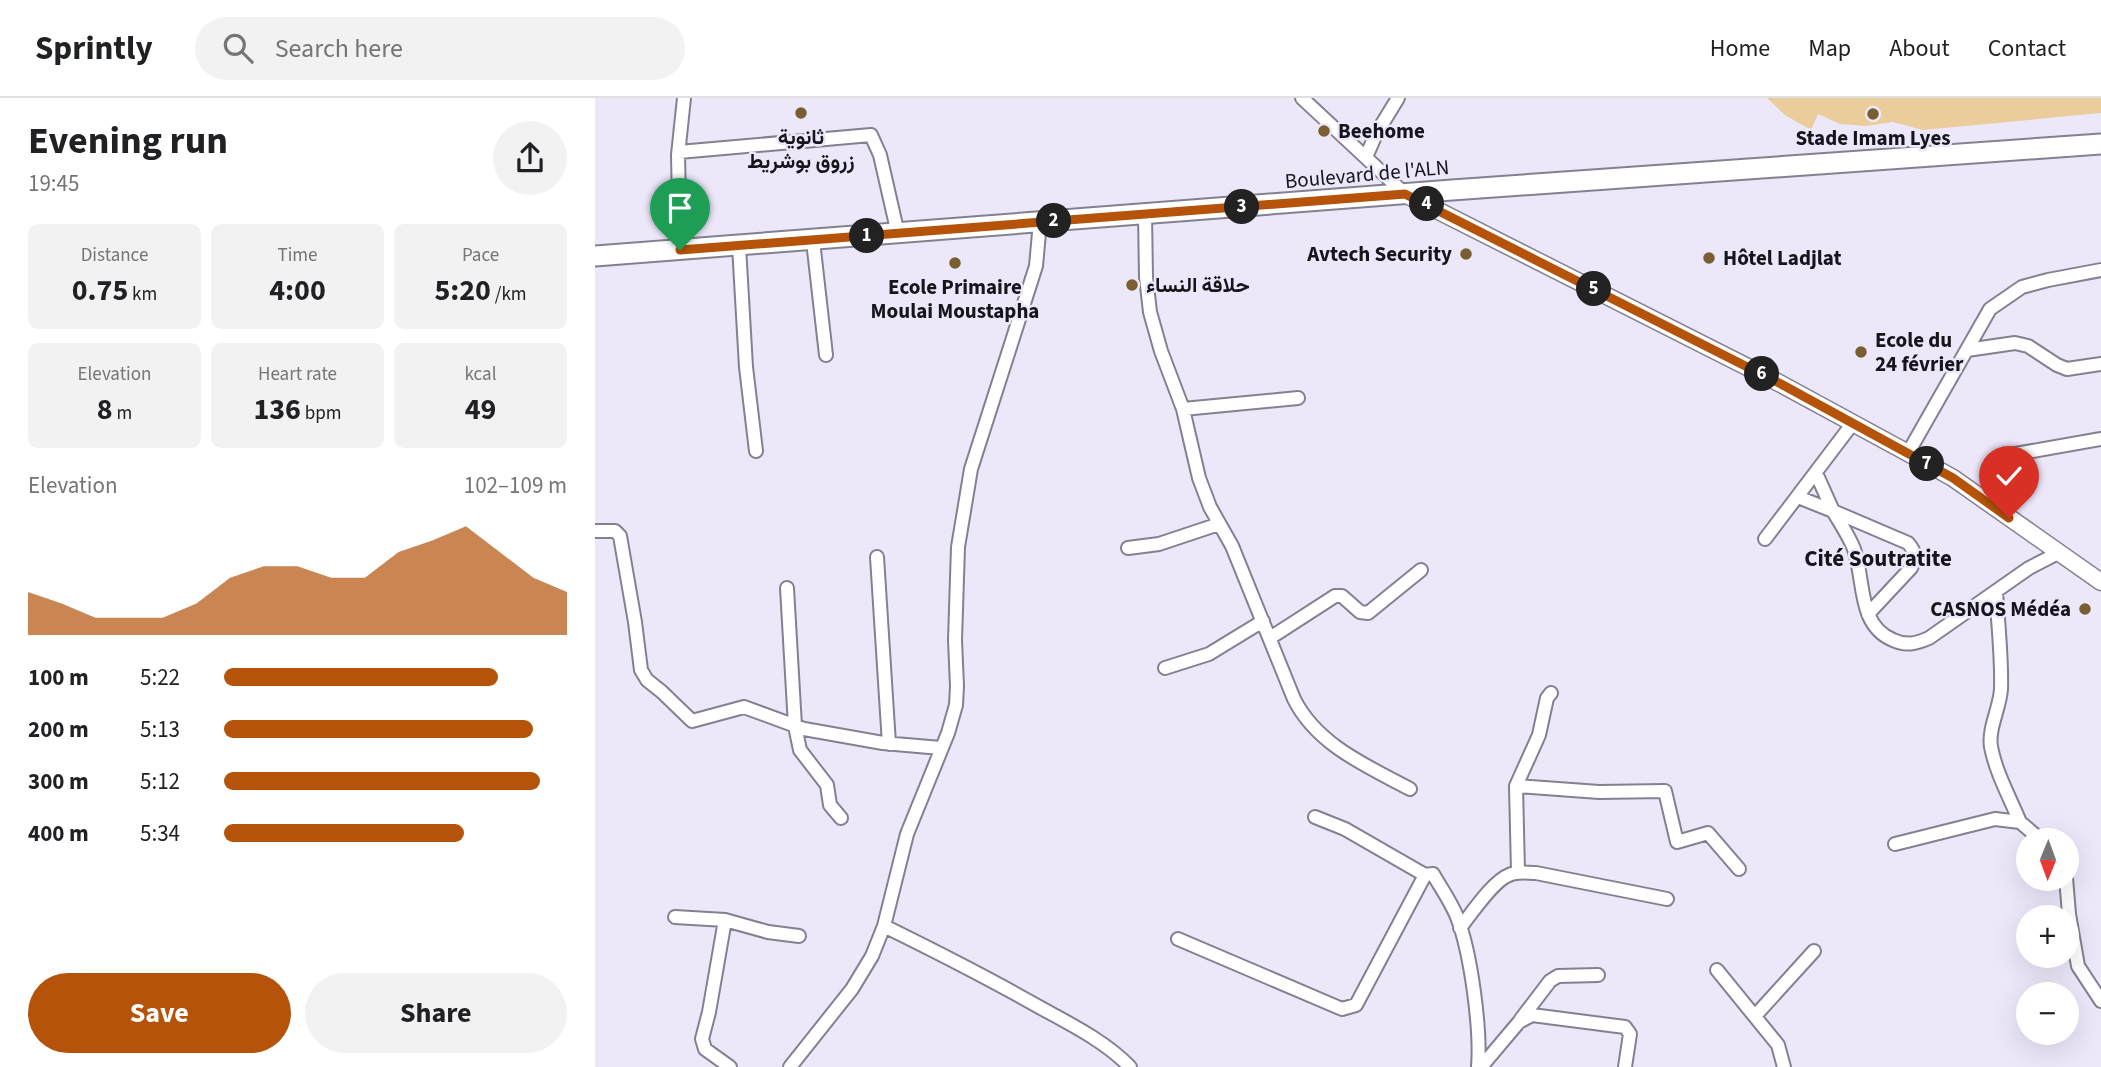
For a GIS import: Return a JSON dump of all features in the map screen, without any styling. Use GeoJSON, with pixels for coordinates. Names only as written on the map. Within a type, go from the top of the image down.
{"type":"FeatureCollection","features":[{"type":"Feature","properties":{"kind":"main road","name":"Boulevard de l'ALN"},"geometry":{"type":"LineString","coordinates":[[595,256],[1405,194],[2101,145]]}},
{"type":"Feature","properties":{"kind":"street"},"geometry":{"type":"LineString","coordinates":[[680,250],[679,152],[684,98]]}},
{"type":"Feature","properties":{"kind":"street"},"geometry":{"type":"LineString","coordinates":[[1302,98],[1405,194],[1781,384],[1953,478],[2101,582]]}},
{"type":"Feature","properties":{"kind":"street"},"geometry":{"type":"LineString","coordinates":[[1366,157],[1376,134],[1398,98]]}},
{"type":"Feature","properties":{"kind":"street"},"geometry":{"type":"LineString","coordinates":[[679,152],[871,135],[880,155],[898,234]]}},
{"type":"Feature","properties":{"kind":"street"},"geometry":{"type":"LineString","coordinates":[[1145,214],[1146,277],[1150,312],[1161,351],[1183,409],[1199,478],[1210,507],[1232,546],[1294,699],[1309,723],[1351,758],[1410,789]]}},
{"type":"Feature","properties":{"kind":"street"},"geometry":{"type":"LineString","coordinates":[[790,1067],[852,989],[872,956],[884,926],[907,834],[948,733],[956,705],[958,547],[965,496],[971,469],[1036,266],[1040,222]]}},
{"type":"Feature","properties":{"kind":"street"},"geometry":{"type":"LineString","coordinates":[[813,240],[826,355]]}},
{"type":"Feature","properties":{"kind":"street"},"geometry":{"type":"LineString","coordinates":[[739,246],[746,366],[756,451]]}},
{"type":"Feature","properties":{"kind":"street"},"geometry":{"type":"LineString","coordinates":[[1908,453],[1990,309],[2022,288],[2101,270]]}},
{"type":"Feature","properties":{"kind":"street"},"geometry":{"type":"LineString","coordinates":[[1967,350],[2015,343],[2028,346],[2067,369],[2101,364]]}},
{"type":"Feature","properties":{"kind":"street"},"geometry":{"type":"LineString","coordinates":[[1183,409],[1298,398]]}},
{"type":"Feature","properties":{"kind":"street"},"geometry":{"type":"LineString","coordinates":[[1765,540],[1853,423]]}},
{"type":"Feature","properties":{"kind":"street"},"geometry":{"type":"LineString","coordinates":[[2002,513],[1995,466],[1997,461],[2004,456],[2101,439]]}},
{"type":"Feature","properties":{"kind":"street"},"geometry":{"type":"LineString","coordinates":[[1816,472],[1854,549],[1872,625],[1902,644],[1915,644],[1929,638],[2046,558],[2060,552]]}},
{"type":"Feature","properties":{"kind":"street"},"geometry":{"type":"LineString","coordinates":[[1798,497],[1908,543],[1914,550],[1916,559],[1911,568],[1868,614]]}},
{"type":"Feature","properties":{"kind":"street"},"geometry":{"type":"LineString","coordinates":[[1128,548],[1159,544],[1219,524]]}},
{"type":"Feature","properties":{"kind":"street"},"geometry":{"type":"LineString","coordinates":[[595,531],[606,529],[615,531],[620,536],[641,670],[647,680],[692,722],[744,707],[795,726],[890,744],[941,748]]}},
{"type":"Feature","properties":{"kind":"street"},"geometry":{"type":"LineString","coordinates":[[877,557],[890,744]]}},
{"type":"Feature","properties":{"kind":"street"},"geometry":{"type":"LineString","coordinates":[[1270,638],[1335,596],[1342,596],[1360,612],[1368,613],[1421,570]]}},
{"type":"Feature","properties":{"kind":"street"},"geometry":{"type":"LineString","coordinates":[[787,588],[795,726],[800,750],[827,785],[830,805],[841,818]]}},
{"type":"Feature","properties":{"kind":"street"},"geometry":{"type":"LineString","coordinates":[[1996,592],[2001,688],[1991,746],[2020,822],[2027,828]]}},
{"type":"Feature","properties":{"kind":"street"},"geometry":{"type":"LineString","coordinates":[[1165,668],[1209,654],[1263,621]]}},
{"type":"Feature","properties":{"kind":"street"},"geometry":{"type":"LineString","coordinates":[[1518,873],[1516,786],[1539,736],[1547,698],[1551,693]]}},
{"type":"Feature","properties":{"kind":"street"},"geometry":{"type":"LineString","coordinates":[[1516,786],[1599,792],[1665,792],[1677,842],[1708,833],[1739,869]]}},
{"type":"Feature","properties":{"kind":"street"},"geometry":{"type":"LineString","coordinates":[[1315,817],[1345,829],[1425,876],[1433,874],[1457,916],[1467,953],[1477,1016],[1479,1067]]}},
{"type":"Feature","properties":{"kind":"street"},"geometry":{"type":"LineString","coordinates":[[1895,844],[1995,819],[2020,822]]}},
{"type":"Feature","properties":{"kind":"street"},"geometry":{"type":"LineString","coordinates":[[1460,928],[1495,886],[1507,875],[1518,873],[1536,873],[1667,900]]}},
{"type":"Feature","properties":{"kind":"street"},"geometry":{"type":"LineString","coordinates":[[1178,939],[1304,994],[1342,1009],[1349,1008],[1356,1005],[1425,876]]}},
{"type":"Feature","properties":{"kind":"street"},"geometry":{"type":"LineString","coordinates":[[2067,891],[2078,966],[2101,1002]]}},
{"type":"Feature","properties":{"kind":"street"},"geometry":{"type":"LineString","coordinates":[[675,917],[725,920],[768,932],[799,936]]}},
{"type":"Feature","properties":{"kind":"street"},"geometry":{"type":"LineString","coordinates":[[725,920],[702,1039],[705,1049],[730,1067]]}},
{"type":"Feature","properties":{"kind":"street"},"geometry":{"type":"LineString","coordinates":[[884,926],[983,975],[1062,1019],[1119,1056],[1130,1067]]}},
{"type":"Feature","properties":{"kind":"street"},"geometry":{"type":"LineString","coordinates":[[1755,1016],[1814,951]]}},
{"type":"Feature","properties":{"kind":"street"},"geometry":{"type":"LineString","coordinates":[[1717,970],[1778,1045],[1784,1067]]}},
{"type":"Feature","properties":{"kind":"street"},"geometry":{"type":"LineString","coordinates":[[1479,1067],[1519,1022],[1550,981],[1557,976],[1598,975]]}},
{"type":"Feature","properties":{"kind":"street"},"geometry":{"type":"LineString","coordinates":[[1519,1022],[1532,1015],[1625,1027],[1630,1034],[1625,1067]]}},
{"type":"Feature","properties":{"kind":"shaded area"},"geometry":{"type":"Polygon","coordinates":[[[1767,98],[2101,98],[2101,113],[1923,130],[1893,122],[1866,126],[1840,124],[1818,114],[1811,130],[1785,115],[1767,98]]]}},
{"type":"Feature","properties":{"kind":"place","name":"ثانوية زروق بوشريط"},"geometry":{"type":"Point","coordinates":[801,113]}},
{"type":"Feature","properties":{"kind":"place","name":"Stade Imam Lyes"},"geometry":{"type":"Point","coordinates":[1873,114]}},
{"type":"Feature","properties":{"kind":"place","name":"Beehome"},"geometry":{"type":"Point","coordinates":[1324,131]}},
{"type":"Feature","properties":{"kind":"place","name":"Avtech Security"},"geometry":{"type":"Point","coordinates":[1466,254]}},
{"type":"Feature","properties":{"kind":"place","name":"Hôtel Ladjlat"},"geometry":{"type":"Point","coordinates":[1709,258]}},
{"type":"Feature","properties":{"kind":"place","name":"Ecole Primaire Moulai Moustapha"},"geometry":{"type":"Point","coordinates":[955,263]}},
{"type":"Feature","properties":{"kind":"place","name":"حلاقة النساء"},"geometry":{"type":"Point","coordinates":[1132,285]}},
{"type":"Feature","properties":{"kind":"place","name":"Ecole du 24 février"},"geometry":{"type":"Point","coordinates":[1861,352]}},
{"type":"Feature","properties":{"kind":"place","name":"CASNOS Médéa"},"geometry":{"type":"Point","coordinates":[2085,609]}},
{"type":"Feature","properties":{"kind":"district","name":"Cité Soutratite"},"geometry":{"type":"Point","coordinates":[1878,558]}},
{"type":"Feature","properties":{"kind":"route"},"geometry":{"type":"LineString","coordinates":[[680,250],[1405,194],[1781,384],[1953,478],[2009,518]]}}]}
